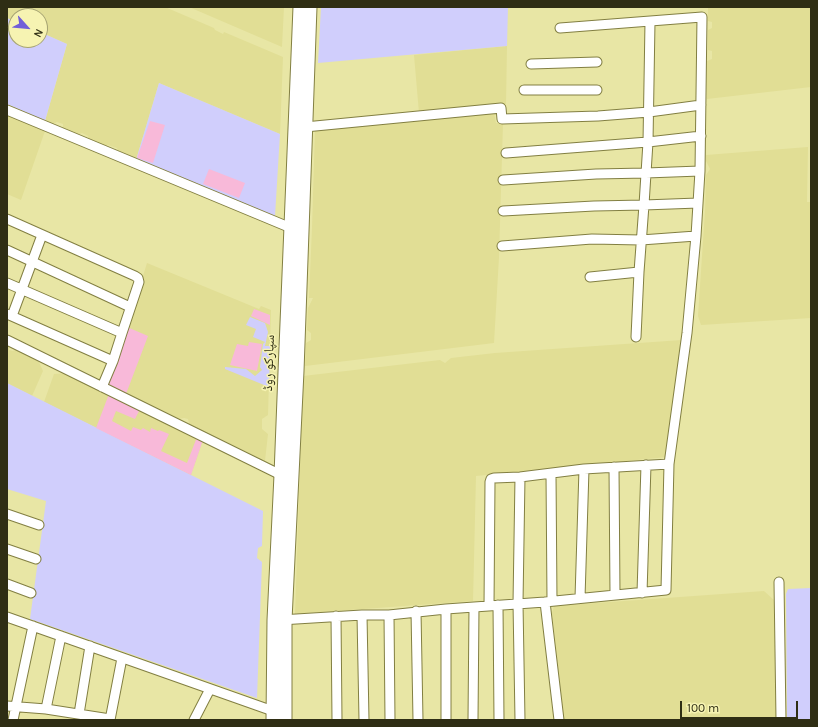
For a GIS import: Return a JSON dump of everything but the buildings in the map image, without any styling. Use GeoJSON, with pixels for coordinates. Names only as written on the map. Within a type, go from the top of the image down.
{"type":"FeatureCollection","features":[{"type":"Feature","properties":{"kind":"street","name":"سپارکو روڈ"},"geometry":{"type":"LineString","coordinates":[[285,720],[279,620],[282,475],[300,7]]}},
{"type":"Feature","properties":{"kind":"street","name":"سپارکو روڈ"},"geometry":{"type":"LineString","coordinates":[[273,715],[297,371],[310,7]]}},
{"type":"Feature","properties":{"kind":"street"},"geometry":{"type":"LineString","coordinates":[[279,620],[336,616],[389,615],[416,611],[493,606],[666,590],[669,464],[687,333],[696,236],[701,136],[702,17],[560,28]]}},
{"type":"Feature","properties":{"kind":"street"},"geometry":{"type":"LineString","coordinates":[[636,337],[648,142],[650,22]]}},
{"type":"Feature","properties":{"kind":"street"},"geometry":{"type":"LineString","coordinates":[[531,64],[597,62]]}},
{"type":"Feature","properties":{"kind":"street"},"geometry":{"type":"LineString","coordinates":[[524,90],[597,90]]}},
{"type":"Feature","properties":{"kind":"street"},"geometry":{"type":"LineString","coordinates":[[306,127],[501,108],[502,119],[598,116],[701,106]]}},
{"type":"Feature","properties":{"kind":"street"},"geometry":{"type":"LineString","coordinates":[[7,110],[291,228]]}},
{"type":"Feature","properties":{"kind":"street"},"geometry":{"type":"LineString","coordinates":[[506,153],[648,142],[701,136]]}},
{"type":"Feature","properties":{"kind":"street"},"geometry":{"type":"LineString","coordinates":[[503,180],[596,174],[700,171]]}},
{"type":"Feature","properties":{"kind":"street"},"geometry":{"type":"LineString","coordinates":[[504,211],[594,206],[698,203]]}},
{"type":"Feature","properties":{"kind":"street"},"geometry":{"type":"LineString","coordinates":[[7,219],[138,278],[139,282],[102,387]]}},
{"type":"Feature","properties":{"kind":"street"},"geometry":{"type":"LineString","coordinates":[[42,235],[22,290],[10,315],[112,361]]}},
{"type":"Feature","properties":{"kind":"street"},"geometry":{"type":"LineString","coordinates":[[502,246],[592,239],[641,240],[696,236]]}},
{"type":"Feature","properties":{"kind":"street"},"geometry":{"type":"LineString","coordinates":[[7,250],[130,307]]}},
{"type":"Feature","properties":{"kind":"street"},"geometry":{"type":"LineString","coordinates":[[590,277],[639,272]]}},
{"type":"Feature","properties":{"kind":"street"},"geometry":{"type":"LineString","coordinates":[[7,283],[122,333]]}},
{"type":"Feature","properties":{"kind":"street"},"geometry":{"type":"LineString","coordinates":[[7,340],[282,475]]}},
{"type":"Feature","properties":{"kind":"street"},"geometry":{"type":"LineString","coordinates":[[499,720],[493,606],[491,479],[551,474],[584,469],[669,464]]}},
{"type":"Feature","properties":{"kind":"street"},"geometry":{"type":"LineString","coordinates":[[642,593],[646,465]]}},
{"type":"Feature","properties":{"kind":"street"},"geometry":{"type":"LineString","coordinates":[[614,467],[615,595]]}},
{"type":"Feature","properties":{"kind":"street"},"geometry":{"type":"LineString","coordinates":[[580,598],[584,469]]}},
{"type":"Feature","properties":{"kind":"street"},"geometry":{"type":"LineString","coordinates":[[551,474],[548,601],[558,720]]}},
{"type":"Feature","properties":{"kind":"street"},"geometry":{"type":"LineString","coordinates":[[520,477],[518,603],[520,720]]}},
{"type":"Feature","properties":{"kind":"street"},"geometry":{"type":"LineString","coordinates":[[7,514],[39,524]]}},
{"type":"Feature","properties":{"kind":"street"},"geometry":{"type":"LineString","coordinates":[[7,549],[36,559]]}},
{"type":"Feature","properties":{"kind":"street"},"geometry":{"type":"LineString","coordinates":[[779,582],[781,720]]}},
{"type":"Feature","properties":{"kind":"street"},"geometry":{"type":"LineString","coordinates":[[7,584],[31,593]]}},
{"type":"Feature","properties":{"kind":"street"},"geometry":{"type":"LineString","coordinates":[[473,720],[474,607]]}},
{"type":"Feature","properties":{"kind":"street"},"geometry":{"type":"LineString","coordinates":[[446,609],[446,720]]}},
{"type":"Feature","properties":{"kind":"street"},"geometry":{"type":"LineString","coordinates":[[416,611],[418,720]]}},
{"type":"Feature","properties":{"kind":"street"},"geometry":{"type":"LineString","coordinates":[[362,615],[364,720]]}},
{"type":"Feature","properties":{"kind":"street"},"geometry":{"type":"LineString","coordinates":[[389,615],[390,720]]}},
{"type":"Feature","properties":{"kind":"street"},"geometry":{"type":"LineString","coordinates":[[336,616],[337,720]]}},
{"type":"Feature","properties":{"kind":"street"},"geometry":{"type":"LineString","coordinates":[[7,617],[210,689],[273,715]]}},
{"type":"Feature","properties":{"kind":"street"},"geometry":{"type":"LineString","coordinates":[[12,720],[11,706],[33,626]]}},
{"type":"Feature","properties":{"kind":"street"},"geometry":{"type":"LineString","coordinates":[[46,709],[61,636]]}},
{"type":"Feature","properties":{"kind":"street"},"geometry":{"type":"LineString","coordinates":[[79,714],[90,646]]}},
{"type":"Feature","properties":{"kind":"street"},"geometry":{"type":"LineString","coordinates":[[11,706],[46,709],[110,719],[122,658]]}},
{"type":"Feature","properties":{"kind":"street"},"geometry":{"type":"LineString","coordinates":[[194,720],[210,689]]}},
{"type":"Feature","properties":{"kind":"shaded area"},"geometry":{"type":"Polygon","coordinates":[[[7,7],[165,7],[214,28],[223,34],[224,32],[283,57],[280,134],[159,83],[136,160],[118,153],[117,148],[108,145],[105,147],[89,140],[88,136],[82,133],[77,135],[63,129],[63,124],[57,122],[53,124],[45,121],[67,44],[48,36],[48,8],[8,8],[7,18],[7,7]]]}},
{"type":"Feature","properties":{"kind":"shaded area"},"geometry":{"type":"Polygon","coordinates":[[[189,7],[284,7],[282,47],[189,7]]]}},
{"type":"Feature","properties":{"kind":"shaded area"},"geometry":{"type":"Polygon","coordinates":[[[321,7],[508,7],[507,46],[318,63],[321,7]]]}},
{"type":"Feature","properties":{"kind":"shaded area"},"geometry":{"type":"Polygon","coordinates":[[[708,7],[811,7],[811,87],[707,99],[707,61],[712,59],[712,51],[708,50],[708,30],[712,28],[712,22],[708,21],[708,7]]]}},
{"type":"Feature","properties":{"kind":"shaded area"},"geometry":{"type":"Polygon","coordinates":[[[7,18],[8,48],[48,48],[48,36],[67,44],[45,121],[7,104],[7,18]]]}},
{"type":"Feature","properties":{"kind":"shaded area"},"geometry":{"type":"Polygon","coordinates":[[[507,46],[506,104],[419,113],[414,55],[507,46]]]}},
{"type":"Feature","properties":{"kind":"shaded area"},"geometry":{"type":"Polygon","coordinates":[[[159,83],[280,134],[275,216],[136,160],[159,83]]]}},
{"type":"Feature","properties":{"kind":"shaded area"},"geometry":{"type":"Polygon","coordinates":[[[494,112],[496,123],[503,123],[499,257],[494,343],[305,366],[306,343],[311,340],[311,333],[307,330],[308,308],[313,298],[309,298],[315,129],[494,112]]]}},
{"type":"Feature","properties":{"kind":"shaded area"},"geometry":{"type":"Polygon","coordinates":[[[7,114],[45,131],[21,200],[7,194],[7,114]]]}},
{"type":"Feature","properties":{"kind":"shaded area"},"geometry":{"type":"Polygon","coordinates":[[[808,147],[807,202],[811,202],[811,318],[701,325],[698,316],[706,175],[710,169],[706,161],[706,155],[808,147]]]}},
{"type":"Feature","properties":{"kind":"shaded area"},"geometry":{"type":"Polygon","coordinates":[[[147,263],[259,309],[261,306],[271,310],[268,415],[262,419],[262,429],[268,434],[265,461],[189,424],[188,419],[179,419],[106,385],[147,263]]]}},
{"type":"Feature","properties":{"kind":"shaded area"},"geometry":{"type":"Polygon","coordinates":[[[250,317],[265,323],[268,332],[265,346],[270,346],[269,387],[225,369],[225,367],[246,369],[255,376],[262,370],[260,367],[263,344],[265,342],[253,337],[256,329],[246,325],[250,317]]]}},
{"type":"Feature","properties":{"kind":"shaded area"},"geometry":{"type":"Polygon","coordinates":[[[682,340],[667,457],[476,476],[473,601],[295,614],[303,376],[440,360],[445,363],[451,358],[495,353],[682,340]]]}},
{"type":"Feature","properties":{"kind":"shaded area"},"geometry":{"type":"Polygon","coordinates":[[[7,344],[9,345],[9,350],[13,351],[17,349],[38,360],[43,371],[32,396],[7,383],[7,344]]]}},
{"type":"Feature","properties":{"kind":"shaded area"},"geometry":{"type":"Polygon","coordinates":[[[67,373],[183,430],[185,434],[192,437],[196,436],[203,440],[191,475],[44,402],[54,374],[67,373]]]}},
{"type":"Feature","properties":{"kind":"shaded area"},"geometry":{"type":"Polygon","coordinates":[[[7,383],[263,511],[262,546],[258,548],[257,558],[262,562],[257,698],[30,619],[46,501],[7,489],[7,383]]]}},
{"type":"Feature","properties":{"kind":"shaded area"},"geometry":{"type":"Polygon","coordinates":[[[811,588],[811,720],[787,720],[786,594],[788,589],[811,588]]]}},
{"type":"Feature","properties":{"kind":"shaded area"},"geometry":{"type":"Polygon","coordinates":[[[764,591],[775,601],[776,720],[564,720],[552,613],[554,606],[764,591]]]}}]}
